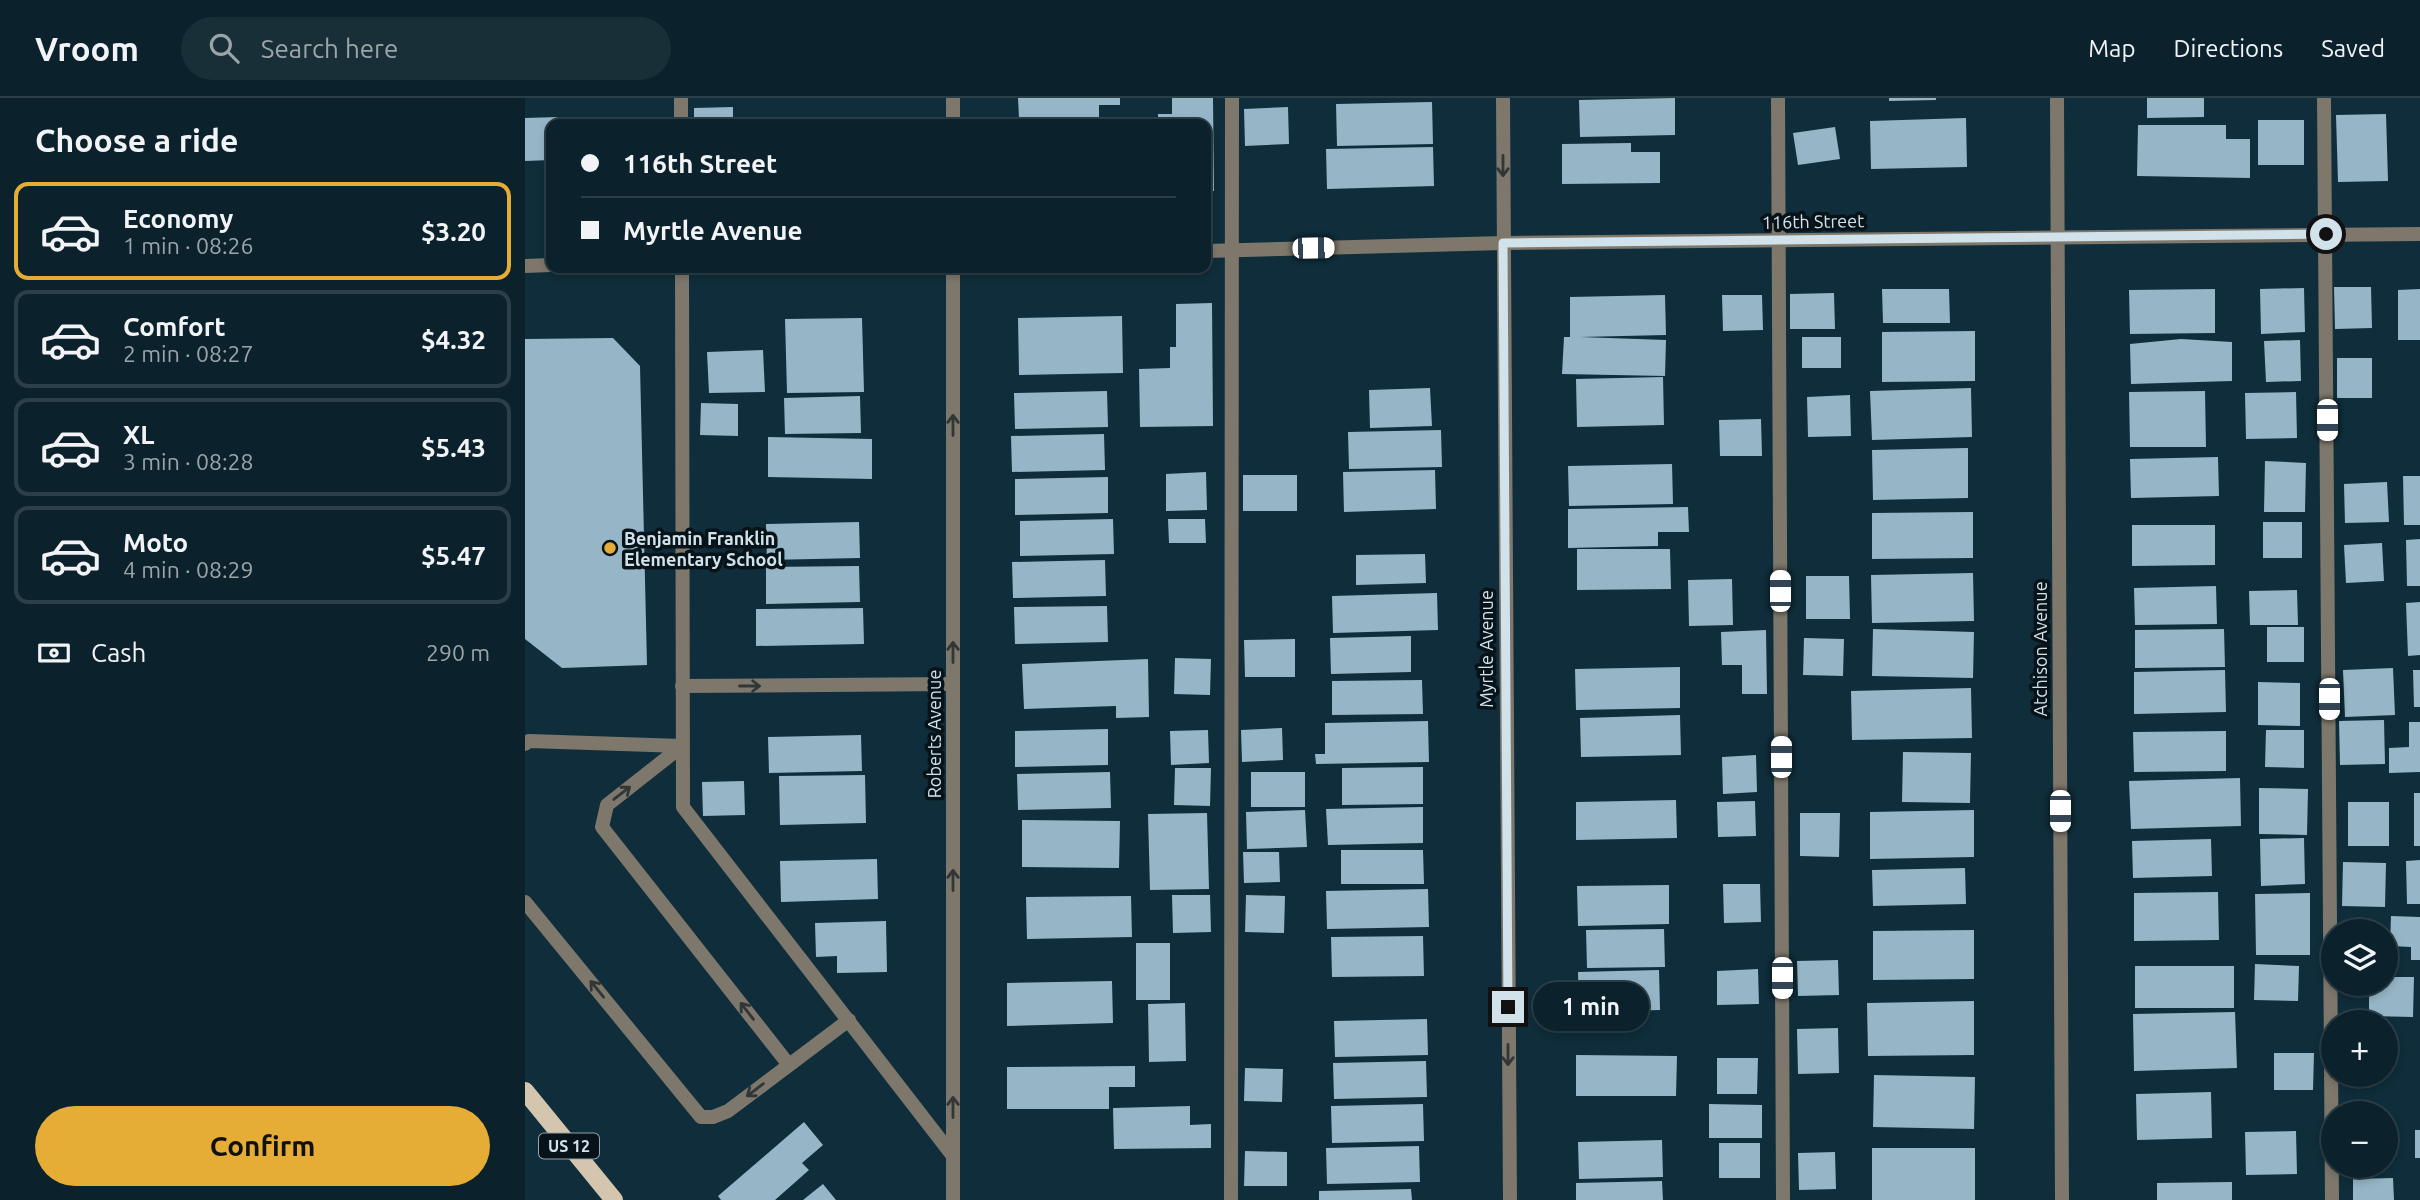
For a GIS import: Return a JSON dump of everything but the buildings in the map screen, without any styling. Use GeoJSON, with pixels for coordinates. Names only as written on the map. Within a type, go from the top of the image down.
{"type":"FeatureCollection","features":[{"type":"Feature","properties":{"kind":"main road","name":"US 12"},"geometry":{"type":"LineString","coordinates":[[525,1091],[614,1200]]}},
{"type":"Feature","properties":{"kind":"street"},"geometry":{"type":"LineString","coordinates":[[681,98],[681,119]]}},
{"type":"Feature","properties":{"kind":"street"},"geometry":{"type":"LineString","coordinates":[[953,98],[953,119]]}},
{"type":"Feature","properties":{"kind":"street"},"geometry":{"type":"LineString","coordinates":[[1231,1200],[1232,98]]}},
{"type":"Feature","properties":{"kind":"street","name":"Myrtle Avenue"},"geometry":{"type":"LineString","coordinates":[[1503,98],[1510,1200]]}},
{"type":"Feature","properties":{"kind":"street"},"geometry":{"type":"LineString","coordinates":[[1778,98],[1783,1200]]}},
{"type":"Feature","properties":{"kind":"street","name":"Atchison Avenue"},"geometry":{"type":"LineString","coordinates":[[2057,98],[2062,1200]]}},
{"type":"Feature","properties":{"kind":"street"},"geometry":{"type":"LineString","coordinates":[[2324,98],[2332,1200]]}},
{"type":"Feature","properties":{"kind":"street","name":"116th Street"},"geometry":{"type":"LineString","coordinates":[[1211,251],[1503,243],[2420,234]]}},
{"type":"Feature","properties":{"kind":"street"},"geometry":{"type":"LineString","coordinates":[[525,266],[546,265]]}},
{"type":"Feature","properties":{"kind":"street"},"geometry":{"type":"LineString","coordinates":[[682,273],[683,807],[953,1156]]}},
{"type":"Feature","properties":{"kind":"street","name":"Roberts Avenue"},"geometry":{"type":"LineString","coordinates":[[953,273],[953,1200]]}},
{"type":"Feature","properties":{"kind":"street"},"geometry":{"type":"LineString","coordinates":[[682,686],[953,684]]}},
{"type":"Feature","properties":{"kind":"street"},"geometry":{"type":"LineString","coordinates":[[525,744],[529,741],[682,746]]}},
{"type":"Feature","properties":{"kind":"street"},"geometry":{"type":"LineString","coordinates":[[682,746],[607,805],[602,827],[789,1065]]}},
{"type":"Feature","properties":{"kind":"street"},"geometry":{"type":"LineString","coordinates":[[525,902],[701,1117],[713,1117],[728,1111],[849,1020]]}},
{"type":"Feature","properties":{"kind":"place","name":"Benjamin Franklin Elementary School"},"geometry":{"type":"Point","coordinates":[610,548]}},
{"type":"Feature","properties":{"kind":"route"},"geometry":{"type":"LineString","coordinates":[[1508,1007],[1503,243],[2326,234]]}}]}
